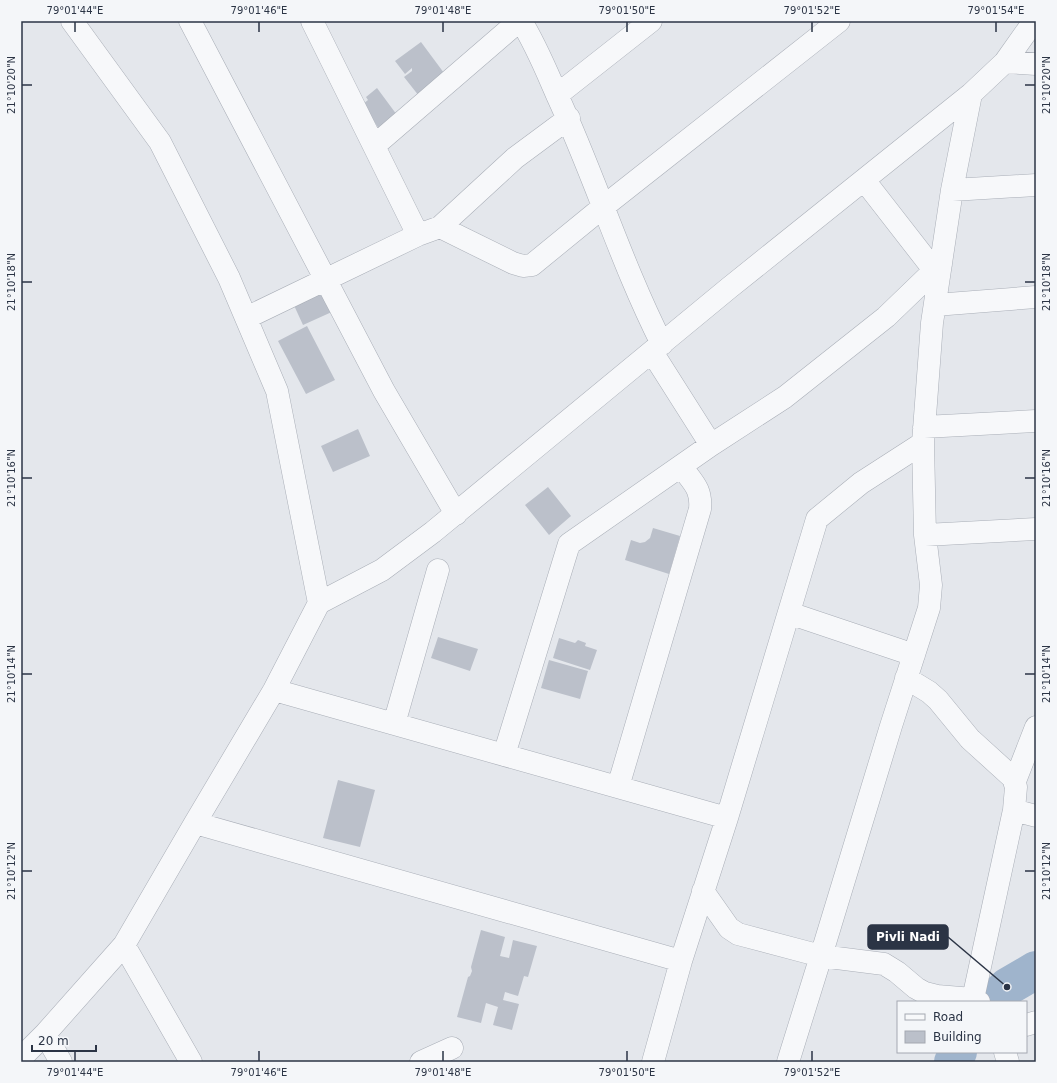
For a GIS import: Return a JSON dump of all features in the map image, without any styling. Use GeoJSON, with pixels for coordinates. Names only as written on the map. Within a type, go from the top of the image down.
{"type":"FeatureCollection","features":[{"type":"Feature","properties":{"kind":"street"},"geometry":{"type":"LineString","coordinates":[[72,21],[160,142],[229,278],[277,391],[319,603]]}},
{"type":"Feature","properties":{"kind":"street"},"geometry":{"type":"LineString","coordinates":[[190,21],[384,390],[456,514]]}},
{"type":"Feature","properties":{"kind":"street"},"geometry":{"type":"LineString","coordinates":[[312,21],[418,235]]}},
{"type":"Feature","properties":{"kind":"street"},"geometry":{"type":"LineString","coordinates":[[374,146],[520,21],[534,43],[568,118],[644,306],[657,348],[711,445]]}},
{"type":"Feature","properties":{"kind":"street"},"geometry":{"type":"LineString","coordinates":[[557,95],[651,21]]}},
{"type":"Feature","properties":{"kind":"street"},"geometry":{"type":"LineString","coordinates":[[440,227],[514,263],[523,266],[532,265],[603,207],[839,21]]}},
{"type":"Feature","properties":{"kind":"street"},"geometry":{"type":"LineString","coordinates":[[21,1058],[45,1034],[124,945],[274,690],[319,603],[382,570],[456,514],[735,283],[971,94],[1005,62],[1034,21]]}},
{"type":"Feature","properties":{"kind":"street"},"geometry":{"type":"LineString","coordinates":[[1005,62],[1036,64]]}},
{"type":"Feature","properties":{"kind":"street"},"geometry":{"type":"LineString","coordinates":[[788,1062],[891,726],[929,608],[931,585],[925,535],[923,435],[932,323],[938,267],[971,94]]}},
{"type":"Feature","properties":{"kind":"street"},"geometry":{"type":"LineString","coordinates":[[246,318],[326,281],[418,235],[440,227],[515,158],[568,118]]}},
{"type":"Feature","properties":{"kind":"street"},"geometry":{"type":"LineString","coordinates":[[864,180],[938,267]]}},
{"type":"Feature","properties":{"kind":"street"},"geometry":{"type":"LineString","coordinates":[[952,190],[1036,185]]}},
{"type":"Feature","properties":{"kind":"street"},"geometry":{"type":"LineString","coordinates":[[504,755],[569,544],[711,445],[785,397],[886,317],[938,267]]}},
{"type":"Feature","properties":{"kind":"street"},"geometry":{"type":"LineString","coordinates":[[935,305],[1036,297]]}},
{"type":"Feature","properties":{"kind":"street"},"geometry":{"type":"LineString","coordinates":[[653,1062],[681,961],[727,818],[817,519],[923,435],[1036,421]]}},
{"type":"Feature","properties":{"kind":"street"},"geometry":{"type":"LineString","coordinates":[[618,787],[700,509],[701,499],[699,491],[681,466]]}},
{"type":"Feature","properties":{"kind":"street"},"geometry":{"type":"LineString","coordinates":[[925,535],[1036,528]]}},
{"type":"Feature","properties":{"kind":"street"},"geometry":{"type":"LineString","coordinates":[[394,724],[438,570]]}},
{"type":"Feature","properties":{"kind":"street"},"geometry":{"type":"LineString","coordinates":[[789,613],[914,654]]}},
{"type":"Feature","properties":{"kind":"street"},"geometry":{"type":"LineString","coordinates":[[703,891],[729,928],[738,934],[821,956],[884,964],[925,993],[937,996],[976,1000],[1014,810],[1016,787],[1015,781],[970,739],[938,700],[929,692],[906,678]]}},
{"type":"Feature","properties":{"kind":"street"},"geometry":{"type":"LineString","coordinates":[[274,690],[727,818]]}},
{"type":"Feature","properties":{"kind":"street"},"geometry":{"type":"LineString","coordinates":[[1015,781],[1036,727]]}},
{"type":"Feature","properties":{"kind":"street"},"geometry":{"type":"LineString","coordinates":[[1014,810],[1036,816]]}},
{"type":"Feature","properties":{"kind":"street"},"geometry":{"type":"LineString","coordinates":[[195,823],[681,961]]}},
{"type":"Feature","properties":{"kind":"street"},"geometry":{"type":"LineString","coordinates":[[124,945],[191,1062]]}},
{"type":"Feature","properties":{"kind":"street"},"geometry":{"type":"LineString","coordinates":[[45,1034],[61,1062]]}},
{"type":"Feature","properties":{"kind":"street"},"geometry":{"type":"LineString","coordinates":[[421,1062],[452,1048]]}},
{"type":"Feature","properties":{"kind":"building"},"geometry":{"type":"Polygon","coordinates":[[[421,42],[444,73],[419,96],[404,77],[412,71],[412,68],[405,74],[395,61],[421,42]]]}},
{"type":"Feature","properties":{"kind":"building"},"geometry":{"type":"Polygon","coordinates":[[[377,88],[397,115],[379,129],[363,104],[368,100],[366,97],[377,88]]]}},
{"type":"Feature","properties":{"kind":"building"},"geometry":{"type":"Polygon","coordinates":[[[323,287],[334,311],[303,325],[292,301],[323,287]]]}},
{"type":"Feature","properties":{"kind":"building"},"geometry":{"type":"Polygon","coordinates":[[[307,326],[335,380],[306,394],[278,341],[307,326]]]}},
{"type":"Feature","properties":{"kind":"building"},"geometry":{"type":"Polygon","coordinates":[[[358,429],[370,456],[333,472],[321,446],[358,429]]]}},
{"type":"Feature","properties":{"kind":"building"},"geometry":{"type":"Polygon","coordinates":[[[548,487],[571,516],[549,535],[525,505],[548,487]]]}},
{"type":"Feature","properties":{"kind":"building"},"geometry":{"type":"Polygon","coordinates":[[[653,528],[680,536],[669,574],[625,560],[631,540],[640,543],[645,542],[650,538],[653,528]]]}},
{"type":"Feature","properties":{"kind":"building"},"geometry":{"type":"Polygon","coordinates":[[[438,637],[478,649],[470,671],[431,658],[438,637]]]}},
{"type":"Feature","properties":{"kind":"building"},"geometry":{"type":"Polygon","coordinates":[[[559,638],[575,643],[578,640],[586,643],[585,646],[597,650],[590,670],[553,658],[559,638]]]}},
{"type":"Feature","properties":{"kind":"building"},"geometry":{"type":"Polygon","coordinates":[[[549,660],[588,671],[580,699],[541,688],[549,660]]]}},
{"type":"Feature","properties":{"kind":"building"},"geometry":{"type":"Polygon","coordinates":[[[338,780],[375,790],[360,847],[323,838],[338,780]]]}},
{"type":"Feature","properties":{"kind":"building"},"geometry":{"type":"Polygon","coordinates":[[[481,930],[505,937],[500,956],[509,958],[513,940],[537,946],[528,977],[524,976],[518,996],[505,992],[503,1000],[519,1004],[512,1030],[493,1025],[498,1007],[486,1003],[481,1023],[457,1017],[468,977],[472,971],[471,967],[481,930]]]}},
{"type":"Feature","properties":{"kind":"waterway"},"geometry":{"type":"LineString","coordinates":[[992,1001],[1007,987],[1036,970]]}},
{"type":"Feature","properties":{"kind":"waterway"},"geometry":{"type":"LineString","coordinates":[[953,1062],[958,1053]]}},
{"type":"Feature","properties":{"kind":"place","name":"Pivli Nadi"},"geometry":{"type":"Point","coordinates":[1007,987]}}]}
